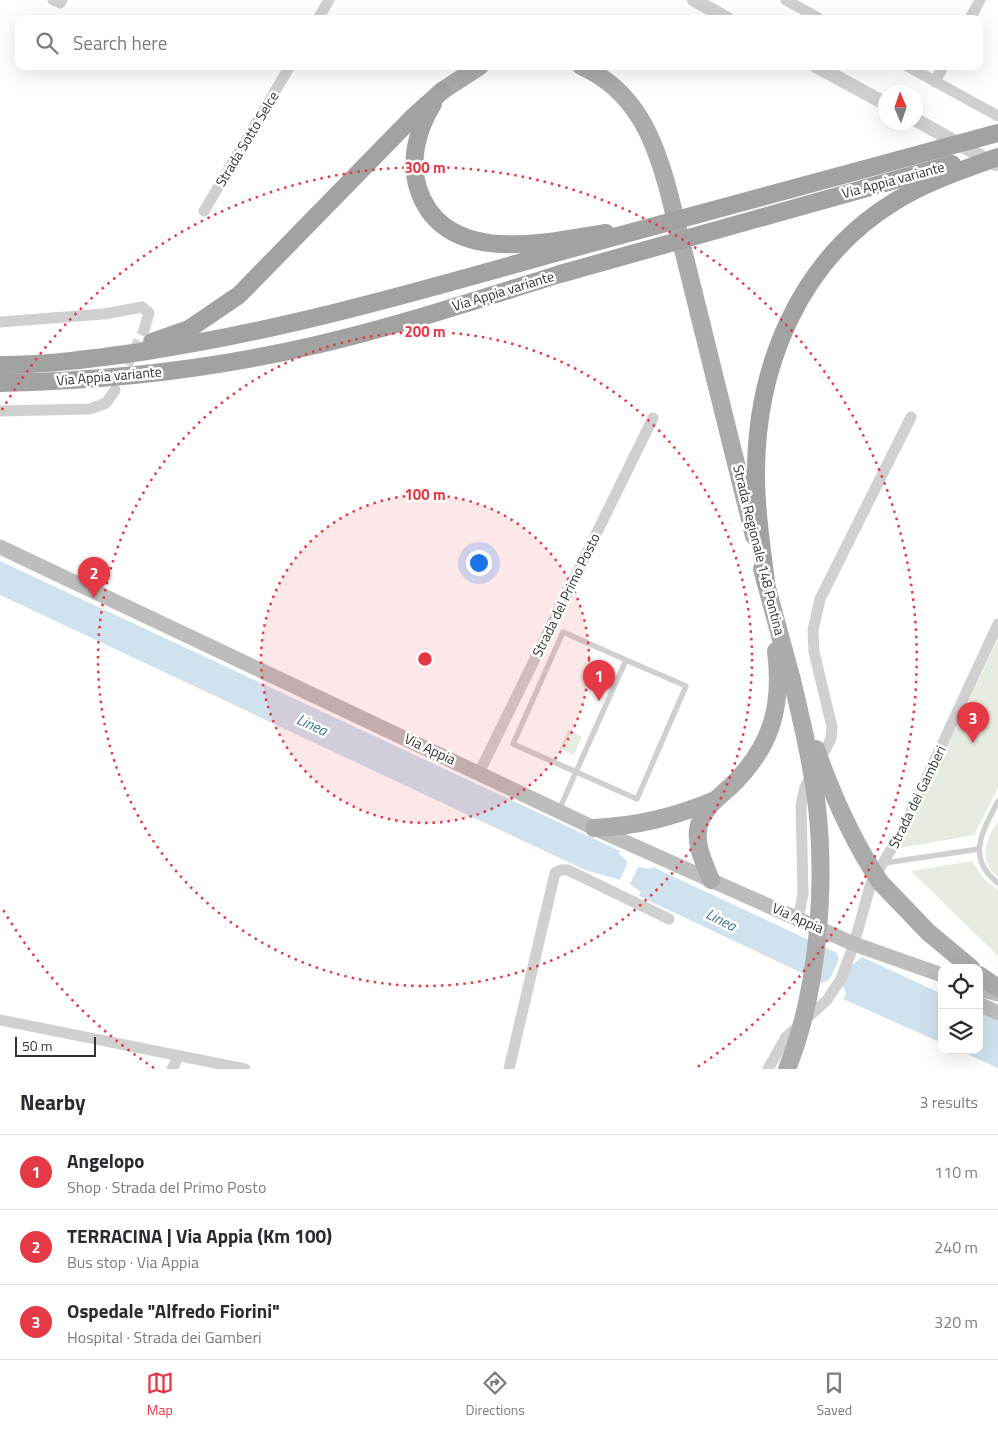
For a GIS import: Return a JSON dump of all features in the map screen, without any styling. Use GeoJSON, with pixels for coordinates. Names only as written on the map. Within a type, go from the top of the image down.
{"type":"FeatureCollection","features":[{"type":"Feature","properties":{"kind":"highway"},"geometry":{"type":"LineString","coordinates":[[442,91],[424,122],[415,153],[417,185],[430,213],[444,227],[475,241],[552,247]]}},
{"type":"Feature","properties":{"kind":"highway"},"geometry":{"type":"LineString","coordinates":[[19,365],[123,349],[189,329],[239,295],[412,118],[442,91]]}},
{"type":"Feature","properties":{"kind":"highway","name":"Via Appia variante"},"geometry":{"type":"LineString","coordinates":[[0,365],[19,365],[110,356],[257,332],[353,309],[552,247],[670,222],[998,133]]}},
{"type":"Feature","properties":{"kind":"highway","name":"Via Appia variante"},"geometry":{"type":"LineString","coordinates":[[0,383],[131,374],[246,359],[316,345],[392,325],[560,274],[998,152]]}},
{"type":"Feature","properties":{"kind":"highway"},"geometry":{"type":"LineString","coordinates":[[766,584],[756,489],[758,431],[773,360],[796,303],[831,255],[876,214],[928,184],[998,157]]}},
{"type":"Feature","properties":{"kind":"main road"},"geometry":{"type":"LineString","coordinates":[[442,91],[474,70]]}},
{"type":"Feature","properties":{"kind":"main road","name":"Strada Regionale 148 Pontina"},"geometry":{"type":"LineString","coordinates":[[588,70],[606,81],[626,97],[643,121],[656,147],[792,680],[815,793],[820,873],[817,929],[812,972],[800,1028],[787,1069]]}},
{"type":"Feature","properties":{"kind":"main road","name":"Via Appia"},"geometry":{"type":"LineString","coordinates":[[0,547],[594,828],[798,919],[856,949],[938,984]]}},
{"type":"Feature","properties":{"kind":"main road"},"geometry":{"type":"LineString","coordinates":[[710,880],[698,837],[700,822],[715,800],[742,774],[762,748],[770,732],[776,708],[778,673],[766,584]]}},
{"type":"Feature","properties":{"kind":"main road"},"geometry":{"type":"LineString","coordinates":[[792,680],[842,816],[855,843],[880,882],[928,932],[965,964]]}},
{"type":"Feature","properties":{"kind":"main road"},"geometry":{"type":"LineString","coordinates":[[594,828],[649,823],[672,817],[715,800]]}},
{"type":"Feature","properties":{"kind":"main road","name":"Via Appia"},"geometry":{"type":"LineString","coordinates":[[856,949],[938,974]]}},
{"type":"Feature","properties":{"kind":"main road"},"geometry":{"type":"LineString","coordinates":[[983,978],[998,988]]}},
{"type":"Feature","properties":{"kind":"main road"},"geometry":{"type":"LineString","coordinates":[[983,989],[998,994]]}},
{"type":"Feature","properties":{"kind":"main road"},"geometry":{"type":"LineString","coordinates":[[983,1006],[998,1013]]}},
{"type":"Feature","properties":{"kind":"street"},"geometry":{"type":"LineString","coordinates":[[53,0],[60,3],[62,0]]}},
{"type":"Feature","properties":{"kind":"street"},"geometry":{"type":"LineString","coordinates":[[320,15],[329,0]]}},
{"type":"Feature","properties":{"kind":"street"},"geometry":{"type":"LineString","coordinates":[[694,0],[721,15]]}},
{"type":"Feature","properties":{"kind":"street"},"geometry":{"type":"LineString","coordinates":[[786,0],[813,15]]}},
{"type":"Feature","properties":{"kind":"street"},"geometry":{"type":"LineString","coordinates":[[972,15],[980,0]]}},
{"type":"Feature","properties":{"kind":"street","name":"Strada Sotto Selce"},"geometry":{"type":"LineString","coordinates":[[204,211],[288,70]]}},
{"type":"Feature","properties":{"kind":"street"},"geometry":{"type":"LineString","coordinates":[[823,70],[878,100]]}},
{"type":"Feature","properties":{"kind":"street"},"geometry":{"type":"LineString","coordinates":[[914,70],[998,116]]}},
{"type":"Feature","properties":{"kind":"street"},"geometry":{"type":"LineString","coordinates":[[935,82],[941,70]]}},
{"type":"Feature","properties":{"kind":"street"},"geometry":{"type":"LineString","coordinates":[[923,124],[998,165]]}},
{"type":"Feature","properties":{"kind":"street"},"geometry":{"type":"LineString","coordinates":[[0,322],[104,314],[142,308],[149,312],[144,330]]}},
{"type":"Feature","properties":{"kind":"street"},"geometry":{"type":"LineString","coordinates":[[0,411],[90,409],[106,403],[116,390]]}},
{"type":"Feature","properties":{"kind":"street"},"geometry":{"type":"LineString","coordinates":[[798,919],[803,894],[801,805],[805,787],[831,739],[832,726],[814,652],[813,630],[820,599],[911,417]]}},
{"type":"Feature","properties":{"kind":"street","name":"Strada del Primo Posto"},"geometry":{"type":"LineString","coordinates":[[479,772],[652,418]]}},
{"type":"Feature","properties":{"kind":"street","name":"Strada dei Gamberi"},"geometry":{"type":"LineString","coordinates":[[768,1069],[786,1037],[834,992],[856,949],[871,882],[884,863],[906,822],[998,624]]}},
{"type":"Feature","properties":{"kind":"street"},"geometry":{"type":"LineString","coordinates":[[508,1069],[555,873],[561,870],[568,870],[670,919]]}},
{"type":"Feature","properties":{"kind":"street"},"geometry":{"type":"LineString","coordinates":[[0,1020],[245,1069]]}},
{"type":"Feature","properties":{"kind":"street"},"geometry":{"type":"LineString","coordinates":[[172,1069],[179,1056]]}},
{"type":"Feature","properties":{"kind":"lane"},"geometry":{"type":"LineString","coordinates":[[563,632],[686,686],[637,799],[576,772],[513,744],[563,632]]}},
{"type":"Feature","properties":{"kind":"lane"},"geometry":{"type":"LineString","coordinates":[[558,811],[626,660]]}},
{"type":"Feature","properties":{"kind":"lane"},"geometry":{"type":"LineString","coordinates":[[998,801],[980,837],[979,849],[984,868],[998,883]]}},
{"type":"Feature","properties":{"kind":"lane"},"geometry":{"type":"LineString","coordinates":[[884,863],[979,849]]}},
{"type":"Feature","properties":{"kind":"shaded area"},"geometry":{"type":"Polygon","coordinates":[[[998,639],[998,788],[974,835],[900,848],[998,639]]]}},
{"type":"Feature","properties":{"kind":"shaded area"},"geometry":{"type":"Polygon","coordinates":[[[568,730],[582,737],[574,755],[560,749],[568,730]]]}},
{"type":"Feature","properties":{"kind":"shaded area"},"geometry":{"type":"Polygon","coordinates":[[[998,822],[998,877],[988,864],[986,850],[993,828],[998,822]]]}},
{"type":"Feature","properties":{"kind":"shaded area"},"geometry":{"type":"Polygon","coordinates":[[[972,861],[982,877],[998,890],[998,956],[911,871],[972,861]]]}},
{"type":"Feature","properties":{"kind":"water","name":"Linea"},"geometry":{"type":"Polygon","coordinates":[[[0,561],[620,851],[619,854],[628,862],[620,880],[585,870],[0,595],[0,561]]]}},
{"type":"Feature","properties":{"kind":"water","name":"Linea"},"geometry":{"type":"Polygon","coordinates":[[[638,867],[651,869],[653,867],[837,953],[839,959],[830,979],[823,983],[639,896],[641,892],[630,884],[638,867]]]}},
{"type":"Feature","properties":{"kind":"water"},"geometry":{"type":"Polygon","coordinates":[[[862,957],[938,992],[938,1041],[843,999],[846,994],[843,986],[852,965],[862,957]]]}},
{"type":"Feature","properties":{"kind":"water"},"geometry":{"type":"Polygon","coordinates":[[[983,1014],[998,1021],[998,1068],[967,1054],[983,1054],[983,1014]]]}},
{"type":"Feature","properties":{"kind":"tunnel"},"geometry":{"type":"LineString","coordinates":[[120,380],[144,330]]}},
{"type":"Feature","properties":{"kind":"place","name":"TERRACINA | Via Appia (Km 100)"},"geometry":{"type":"Point","coordinates":[94,598]}},
{"type":"Feature","properties":{"kind":"place","name":"Angelopo"},"geometry":{"type":"Point","coordinates":[599,701]}},
{"type":"Feature","properties":{"kind":"place","name":"Ospedale \"Alfredo Fiorini\""},"geometry":{"type":"Point","coordinates":[973,743]}}]}
